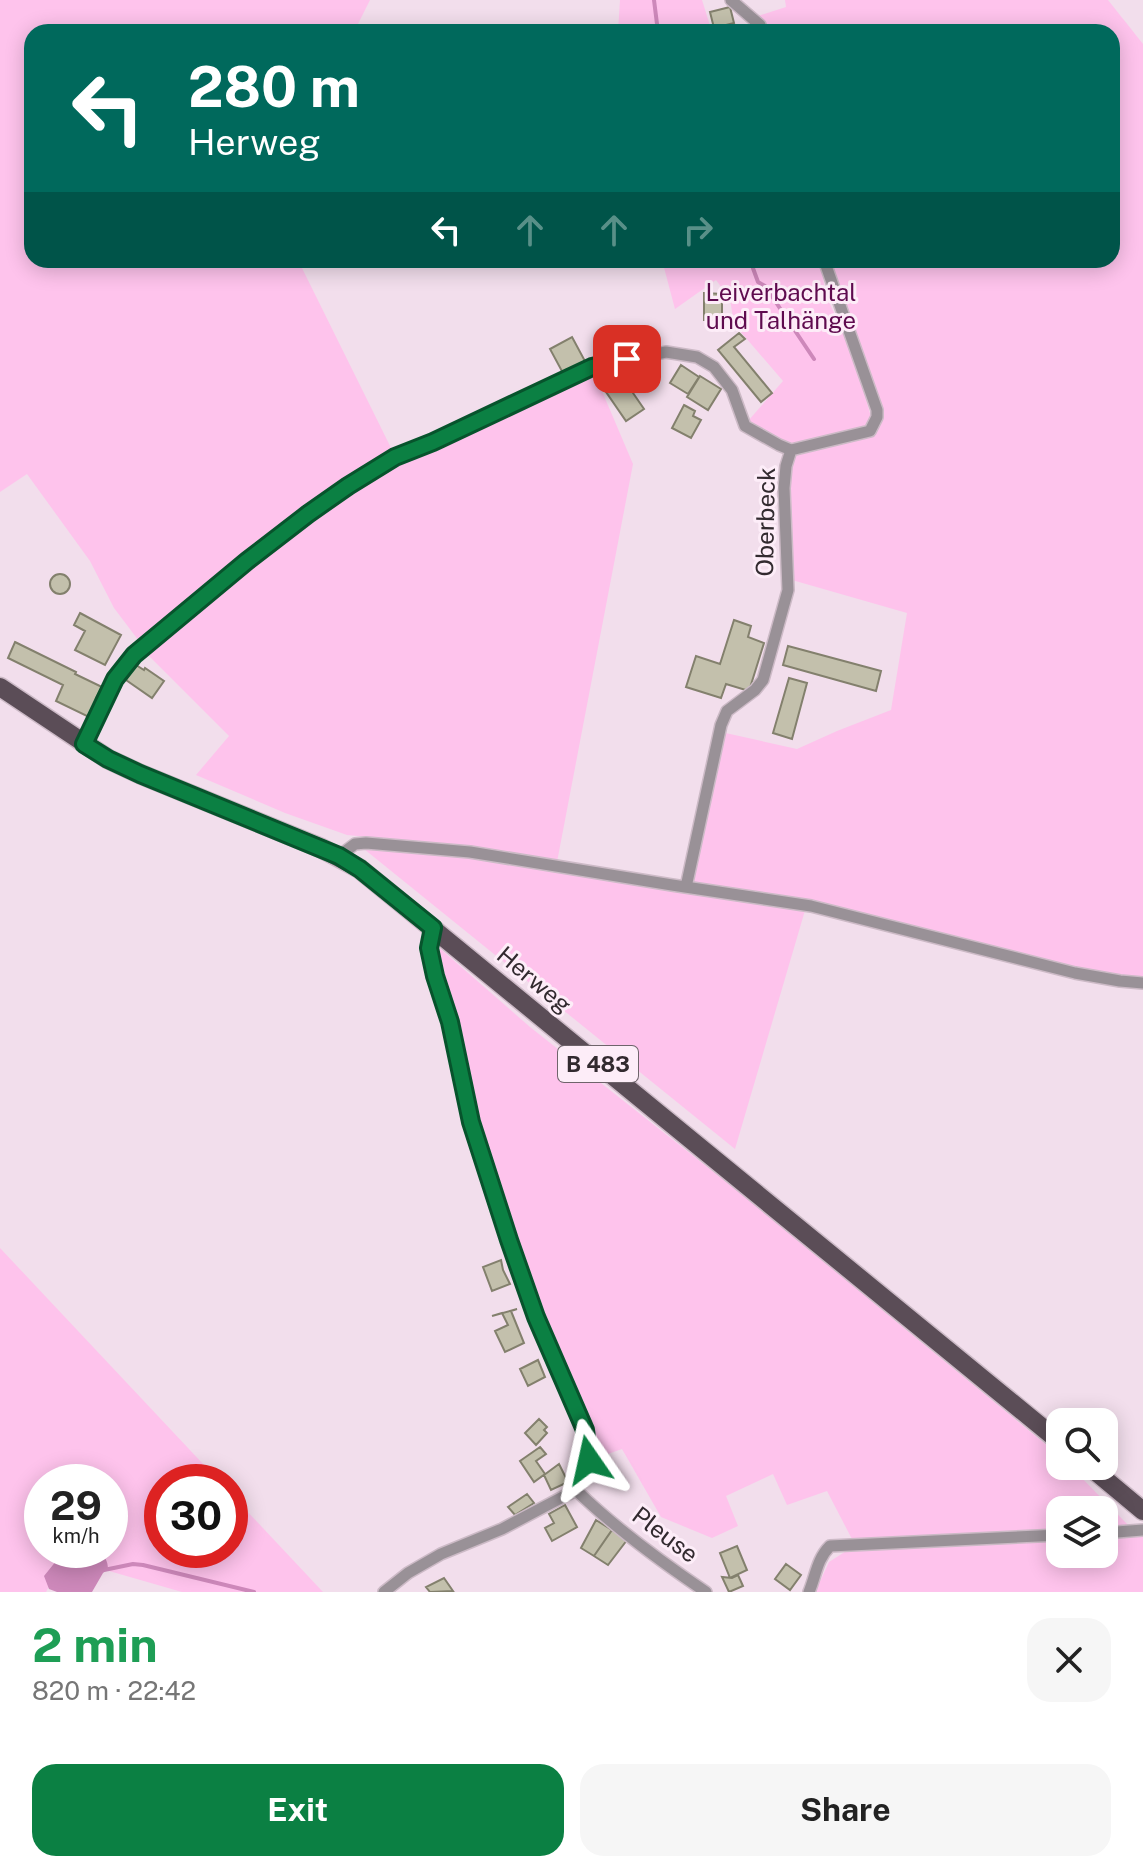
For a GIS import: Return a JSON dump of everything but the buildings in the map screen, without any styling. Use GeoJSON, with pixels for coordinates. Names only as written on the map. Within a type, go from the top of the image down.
{"type":"FeatureCollection","features":[{"type":"Feature","properties":{"kind":"main road","name":"Herweg"},"geometry":{"type":"LineString","coordinates":[[0,687],[108,759],[339,856],[360,869],[1046,1430]]}},
{"type":"Feature","properties":{"kind":"main road"},"geometry":{"type":"LineString","coordinates":[[1106,1480],[1143,1511]]}},
{"type":"Feature","properties":{"kind":"street"},"geometry":{"type":"LineString","coordinates":[[731,0],[759,24]]}},
{"type":"Feature","properties":{"kind":"street"},"geometry":{"type":"LineString","coordinates":[[791,450],[870,431],[877,417],[827,268]]}},
{"type":"Feature","properties":{"kind":"street","name":"Oberbeck"},"geometry":{"type":"LineString","coordinates":[[84,744],[115,679],[134,655],[247,561],[348,486],[395,457],[592,367],[666,352],[697,357],[714,367],[726,381],[745,426],[791,450],[784,488],[788,590],[763,680],[727,711],[721,725],[686,887]]}},
{"type":"Feature","properties":{"kind":"street"},"geometry":{"type":"LineString","coordinates":[[339,856],[360,843],[484,854],[811,906],[1065,971],[1143,983]]}},
{"type":"Feature","properties":{"kind":"street"},"geometry":{"type":"LineString","coordinates":[[384,1592],[408,1573],[441,1554],[502,1529],[576,1490],[589,1460],[585,1430],[536,1317],[471,1122],[450,1022],[429,948],[433,928]]}},
{"type":"Feature","properties":{"kind":"street","name":"Pleuse"},"geometry":{"type":"LineString","coordinates":[[576,1490],[640,1547],[706,1592]]}},
{"type":"Feature","properties":{"kind":"street"},"geometry":{"type":"LineString","coordinates":[[1118,1532],[1143,1530]]}},
{"type":"Feature","properties":{"kind":"street"},"geometry":{"type":"LineString","coordinates":[[809,1592],[817,1565],[830,1546],[1046,1536]]}},
{"type":"Feature","properties":{"kind":"green space"},"geometry":{"type":"Polygon","coordinates":[[[0,0],[370,0],[358,24],[24,24],[24,268],[302,268],[395,456],[142,645],[114,608],[90,561],[27,474],[0,492],[0,0]]]}},
{"type":"Feature","properties":{"kind":"green space"},"geometry":{"type":"Polygon","coordinates":[[[620,0],[702,0],[710,24],[618,24],[620,0]]]}},
{"type":"Feature","properties":{"kind":"green space","name":"Leiverbachtal und Talhänge"},"geometry":{"type":"Polygon","coordinates":[[[785,0],[1108,0],[1143,44],[1143,979],[1024,957],[796,899],[690,882],[721,732],[797,749],[891,710],[907,613],[792,580],[787,446],[748,421],[783,381],[734,324],[730,299],[716,280],[675,309],[664,268],[821,268],[826,296],[853,352],[874,428],[878,422],[829,268],[1120,268],[1120,24],[764,24],[758,16],[786,7],[785,0]]]}},
{"type":"Feature","properties":{"kind":"green space"},"geometry":{"type":"Polygon","coordinates":[[[593,370],[633,464],[557,862],[430,843],[347,835],[285,813],[196,775],[229,736],[143,650],[309,516],[396,459],[593,370]]]}},
{"type":"Feature","properties":{"kind":"green space"},"geometry":{"type":"Polygon","coordinates":[[[364,849],[426,850],[806,907],[735,1149],[364,849]]]}},
{"type":"Feature","properties":{"kind":"green space"},"geometry":{"type":"Polygon","coordinates":[[[436,945],[530,1027],[782,1226],[1046,1445],[1046,1480],[1084,1480],[1100,1496],[1046,1496],[1046,1534],[854,1543],[827,1491],[787,1505],[773,1474],[726,1496],[738,1526],[712,1538],[661,1517],[622,1449],[591,1460],[489,1171],[454,1017],[438,975],[436,945]]]}},
{"type":"Feature","properties":{"kind":"green space"},"geometry":{"type":"Polygon","coordinates":[[[0,1248],[203,1464],[144,1464],[144,1568],[248,1568],[248,1512],[323,1592],[182,1592],[99,1568],[128,1568],[128,1464],[24,1464],[24,1568],[59,1568],[46,1592],[0,1592],[0,1248]]]}},
{"type":"Feature","properties":{"kind":"green space"},"geometry":{"type":"Polygon","coordinates":[[[1118,1515],[1132,1529],[1118,1530],[1118,1515]]]}},
{"type":"Feature","properties":{"kind":"green space"},"geometry":{"type":"Polygon","coordinates":[[[1143,1535],[1143,1592],[815,1592],[829,1562],[854,1546],[1046,1539],[1046,1568],[1118,1568],[1118,1536],[1143,1535]]]}},
{"type":"Feature","properties":{"kind":"shaded area"},"geometry":{"type":"Polygon","coordinates":[[[50,1568],[108,1569],[92,1592],[57,1592],[49,1589],[44,1576],[50,1568]]]}},
{"type":"Feature","properties":{"kind":"waterway"},"geometry":{"type":"LineString","coordinates":[[654,0],[657,24]]}},
{"type":"Feature","properties":{"kind":"waterway"},"geometry":{"type":"LineString","coordinates":[[753,268],[758,282],[765,286],[814,359]]}},
{"type":"Feature","properties":{"kind":"waterway"},"geometry":{"type":"LineString","coordinates":[[104,1570],[143,1565],[254,1592]]}},
{"type":"Feature","properties":{"kind":"route"},"geometry":{"type":"LineString","coordinates":[[589,1460],[585,1430],[536,1317],[471,1122],[450,1022],[429,948],[433,928],[360,869],[339,856],[140,774],[84,744],[115,679],[134,655],[308,514],[395,457],[592,367],[627,359]]}}]}
